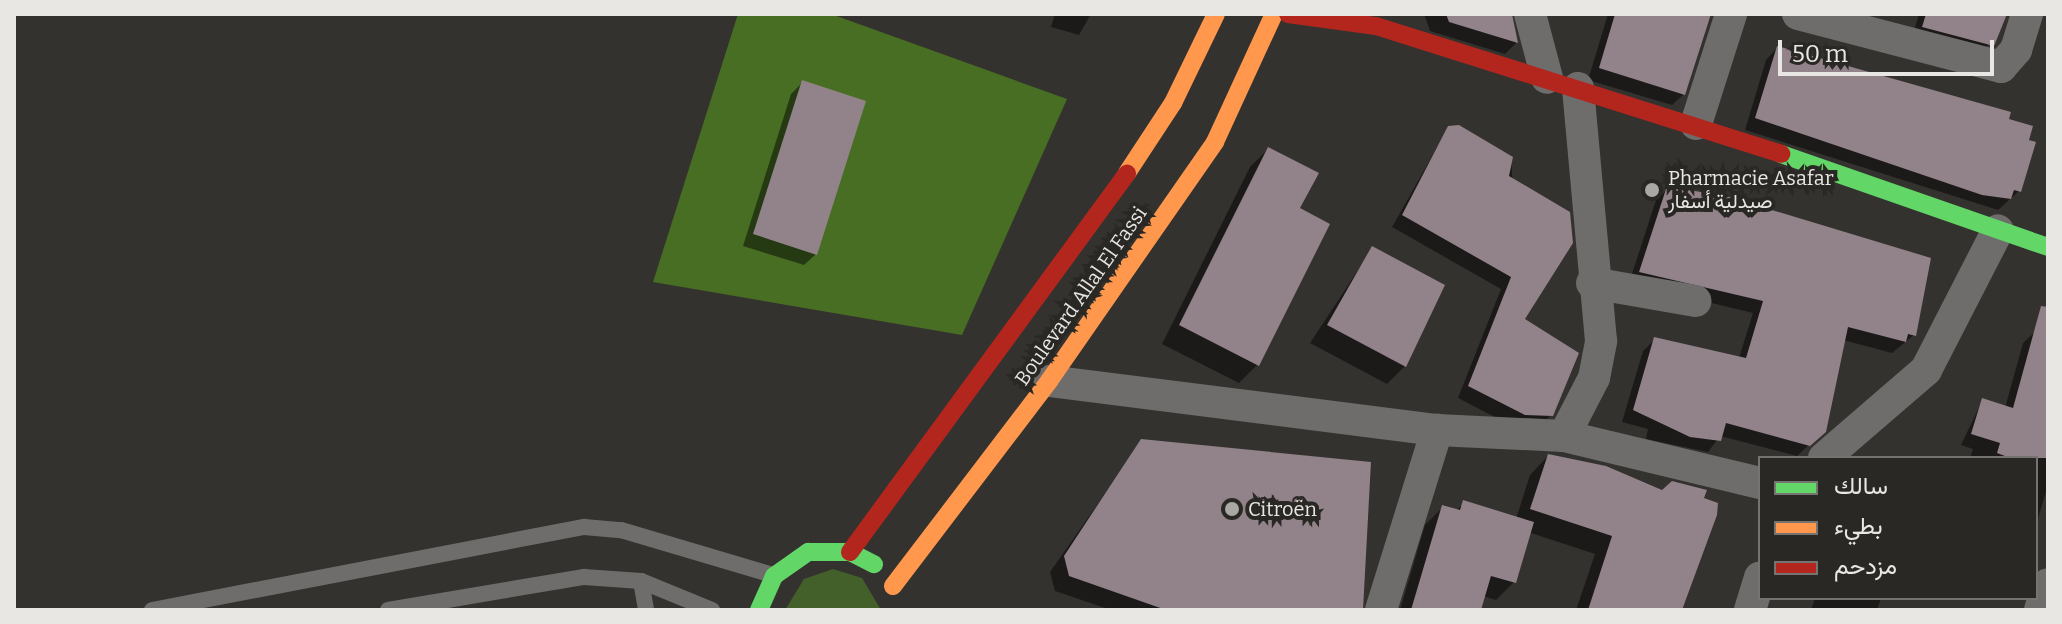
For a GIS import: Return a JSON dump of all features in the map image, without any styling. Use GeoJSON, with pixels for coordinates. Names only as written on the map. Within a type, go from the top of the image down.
{"type":"FeatureCollection","features":[{"type":"Feature","properties":{"kind":"main road","name":"Boulevard Allal El Fassi"},"geometry":{"type":"LineString","coordinates":[[850,552],[1090,230],[1173,103],[1216,14]]}},
{"type":"Feature","properties":{"kind":"main road","name":"Boulevard Allal El Fassi"},"geometry":{"type":"LineString","coordinates":[[893,586],[1049,381],[1215,142],[1274,14]]}},
{"type":"Feature","properties":{"kind":"main road"},"geometry":{"type":"LineString","coordinates":[[1288,14],[1376,26],[1547,78],[1696,124],[2048,247]]}},
{"type":"Feature","properties":{"kind":"main road"},"geometry":{"type":"LineString","coordinates":[[759,610],[774,576],[808,552],[850,552],[893,586],[901,610]]}},
{"type":"Feature","properties":{"kind":"street"},"geometry":{"type":"LineString","coordinates":[[1530,14],[1547,78]]}},
{"type":"Feature","properties":{"kind":"street"},"geometry":{"type":"LineString","coordinates":[[1696,124],[1731,14]]}},
{"type":"Feature","properties":{"kind":"street"},"geometry":{"type":"LineString","coordinates":[[1798,14],[2001,67],[2016,50],[2027,14]]}},
{"type":"Feature","properties":{"kind":"street"},"geometry":{"type":"LineString","coordinates":[[1564,436],[1594,378],[1601,341],[1592,283],[1578,88]]}},
{"type":"Feature","properties":{"kind":"street"},"geometry":{"type":"LineString","coordinates":[[1826,456],[1926,370],[1998,230]]}},
{"type":"Feature","properties":{"kind":"street"},"geometry":{"type":"LineString","coordinates":[[1592,283],[1695,301]]}},
{"type":"Feature","properties":{"kind":"street"},"geometry":{"type":"LineString","coordinates":[[1049,381],[1437,430],[1564,436],[1758,483]]}},
{"type":"Feature","properties":{"kind":"street"},"geometry":{"type":"LineString","coordinates":[[1381,610],[1437,430]]}},
{"type":"Feature","properties":{"kind":"street"},"geometry":{"type":"LineString","coordinates":[[1750,610],[1758,584]]}},
{"type":"Feature","properties":{"kind":"street"},"geometry":{"type":"LineString","coordinates":[[2040,610],[2048,584]]}},
{"type":"Feature","properties":{"kind":"lane"},"geometry":{"type":"LineString","coordinates":[[152,610],[584,527],[621,530],[774,576]]}},
{"type":"Feature","properties":{"kind":"lane"},"geometry":{"type":"LineString","coordinates":[[388,610],[431,606],[584,577],[641,581],[712,610]]}},
{"type":"Feature","properties":{"kind":"lane"},"geometry":{"type":"LineString","coordinates":[[641,581],[646,610]]}},
{"type":"Feature","properties":{"kind":"green space"},"geometry":{"type":"Polygon","coordinates":[[[738,14],[831,14],[1067,99],[962,335],[653,282],[738,14]]]}},
{"type":"Feature","properties":{"kind":"green space"},"geometry":{"type":"Polygon","coordinates":[[[833,569],[862,578],[881,610],[785,610],[804,579],[833,569]]]}},
{"type":"Feature","properties":{"kind":"building"},"geometry":{"type":"Polygon","coordinates":[[[1446,14],[1512,14],[1518,43],[1449,22],[1446,14]]]}},
{"type":"Feature","properties":{"kind":"building"},"geometry":{"type":"Polygon","coordinates":[[[1615,14],[1711,14],[1685,95],[1599,68],[1615,14]]]}},
{"type":"Feature","properties":{"kind":"building"},"geometry":{"type":"Polygon","coordinates":[[[1926,14],[2007,14],[1994,46],[1922,27],[1926,14]]]}},
{"type":"Feature","properties":{"kind":"building"},"geometry":{"type":"Polygon","coordinates":[[[1777,46],[2011,112],[2009,119],[2033,126],[2029,140],[2036,142],[2021,192],[2014,190],[2011,199],[1982,195],[1755,118],[1777,46]]]}},
{"type":"Feature","properties":{"kind":"building"},"geometry":{"type":"Polygon","coordinates":[[[802,80],[866,101],[817,255],[753,234],[802,80]]]}},
{"type":"Feature","properties":{"kind":"building"},"geometry":{"type":"Polygon","coordinates":[[[1459,125],[1513,157],[1509,176],[1570,212],[1573,243],[1525,319],[1579,353],[1553,416],[1525,415],[1468,386],[1511,277],[1402,215],[1448,126],[1459,125]]]}},
{"type":"Feature","properties":{"kind":"building"},"geometry":{"type":"Polygon","coordinates":[[[1268,147],[1319,173],[1300,208],[1330,224],[1259,366],[1179,325],[1268,147]]]}},
{"type":"Feature","properties":{"kind":"building"},"geometry":{"type":"Polygon","coordinates":[[[1667,186],[1729,197],[1931,258],[1916,336],[1908,334],[1906,342],[1848,327],[1826,432],[1810,446],[1726,423],[1721,441],[1690,437],[1633,410],[1654,337],[1746,358],[1763,301],[1639,272],[1667,186]]]}},
{"type":"Feature","properties":{"kind":"building"},"geometry":{"type":"Polygon","coordinates":[[[1372,246],[1445,285],[1406,367],[1327,325],[1372,246]]]}},
{"type":"Feature","properties":{"kind":"building"},"geometry":{"type":"Polygon","coordinates":[[[2041,306],[2048,307],[2048,458],[2005,456],[1997,453],[2000,443],[1971,434],[1982,398],[2013,408],[2041,306]]]}},
{"type":"Feature","properties":{"kind":"building","name":"Citroën"},"geometry":{"type":"Polygon","coordinates":[[[1141,439],[1371,462],[1363,610],[1166,610],[1069,576],[1064,556],[1141,439]]]}},
{"type":"Feature","properties":{"kind":"building"},"geometry":{"type":"Polygon","coordinates":[[[1548,454],[1606,466],[1662,490],[1672,481],[1707,490],[1704,498],[1718,503],[1717,515],[1682,610],[1588,610],[1612,536],[1530,509],[1548,454]]]}},
{"type":"Feature","properties":{"kind":"building"},"geometry":{"type":"Polygon","coordinates":[[[1463,500],[1534,522],[1516,583],[1491,576],[1481,610],[1411,610],[1442,505],[1460,510],[1463,500]]]}},
{"type":"Feature","properties":{"kind":"traffic: fast"},"geometry":{"type":"LineString","coordinates":[[1781,154],[2048,247]]}},
{"type":"Feature","properties":{"kind":"traffic: fast"},"geometry":{"type":"LineString","coordinates":[[759,610],[774,576],[808,552],[850,552],[874,564]]}},
{"type":"Feature","properties":{"kind":"traffic: slow"},"geometry":{"type":"LineString","coordinates":[[1127,173],[1173,103],[1216,14]]}},
{"type":"Feature","properties":{"kind":"traffic: slow"},"geometry":{"type":"LineString","coordinates":[[893,586],[1049,381],[1215,142],[1274,14]]}},
{"type":"Feature","properties":{"kind":"traffic: jam"},"geometry":{"type":"LineString","coordinates":[[1288,14],[1376,26],[1781,154]]}},
{"type":"Feature","properties":{"kind":"traffic: jam"},"geometry":{"type":"LineString","coordinates":[[850,552],[1127,173]]}},
{"type":"Feature","properties":{"kind":"place","name":"Pharmacie Asafar صيدلية أسفار"},"geometry":{"type":"Point","coordinates":[1652,190]}},
{"type":"Feature","properties":{"kind":"place","name":"Citroën"},"geometry":{"type":"Point","coordinates":[1232,509]}}]}
